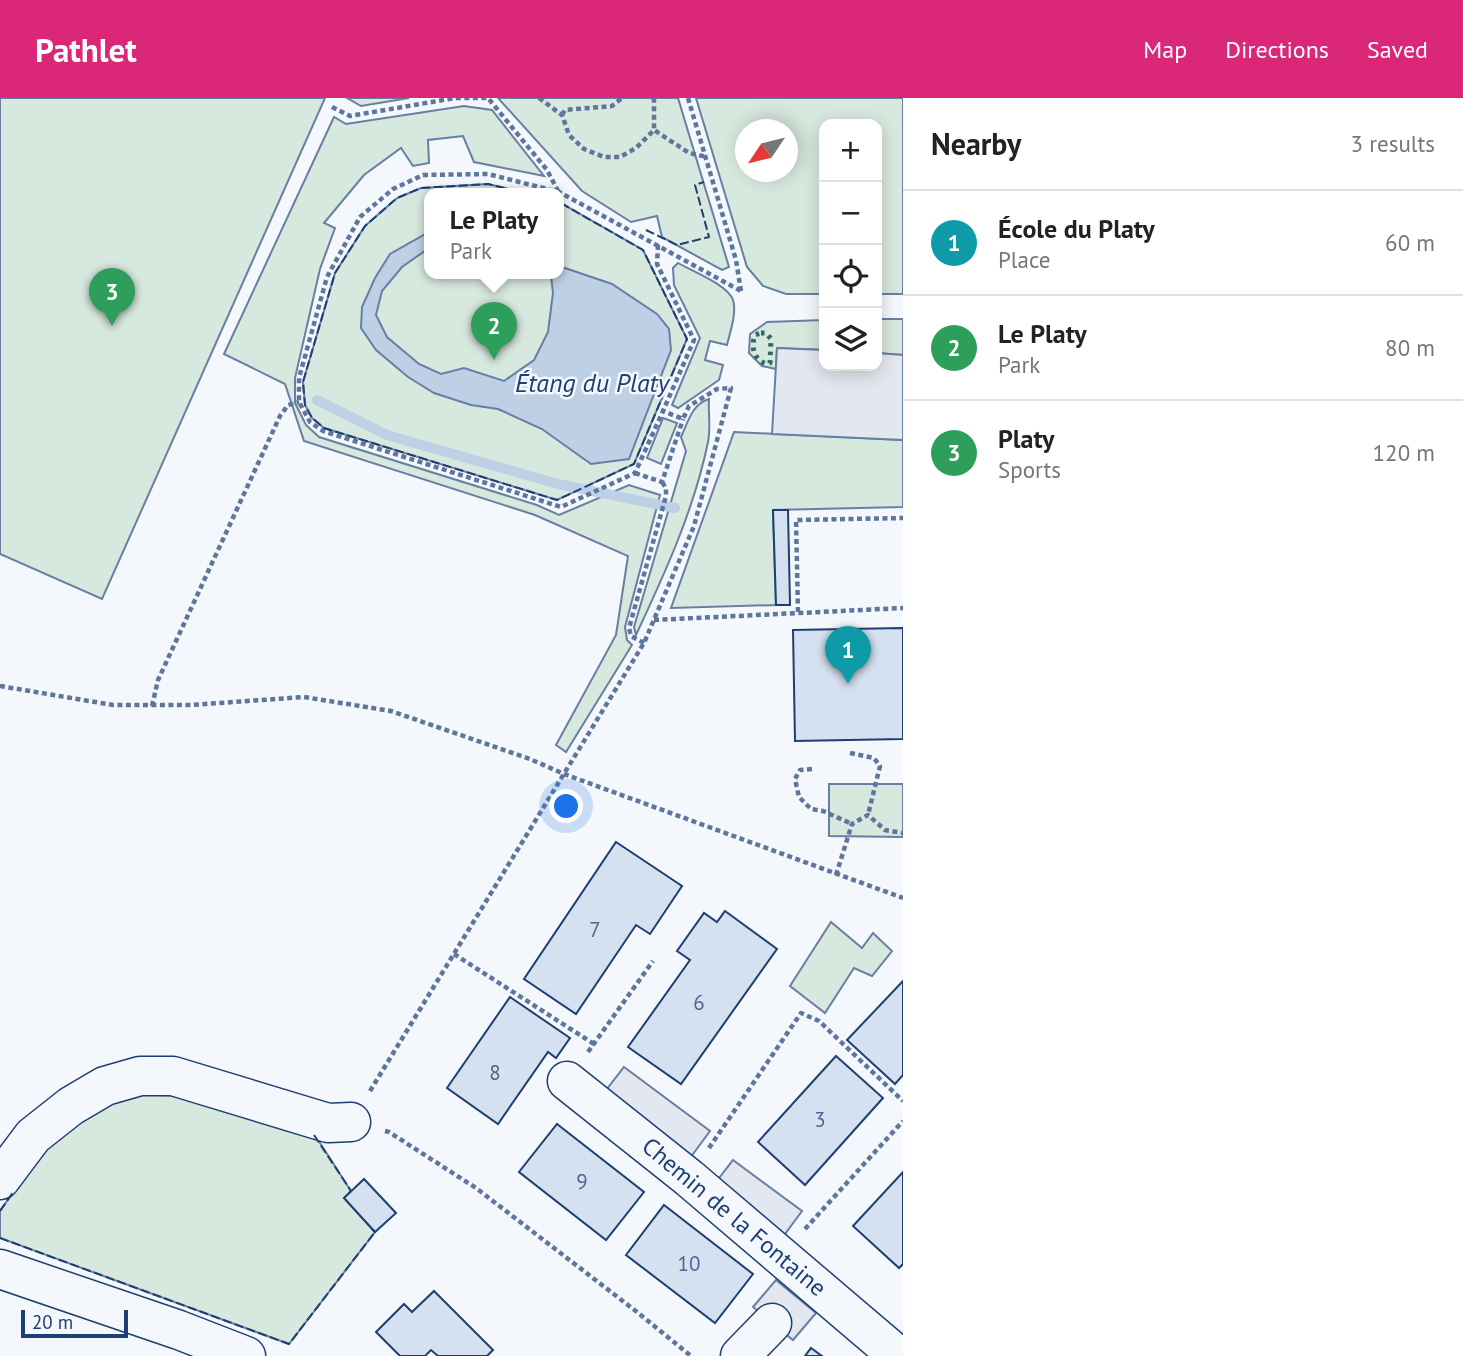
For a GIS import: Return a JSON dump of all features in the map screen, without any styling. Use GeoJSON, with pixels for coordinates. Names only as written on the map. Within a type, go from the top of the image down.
{"type":"FeatureCollection","features":[{"type":"Feature","properties":{"kind":"street"},"geometry":{"type":"LineString","coordinates":[[0,1180],[33,1136],[71,1106],[105,1086],[141,1076],[173,1076],[328,1123],[353,1119]]}},
{"type":"Feature","properties":{"kind":"street","name":"Chemin de la Fontaine"},"geometry":{"type":"LineString","coordinates":[[567,1081],[689,1178],[898,1356]]}},
{"type":"Feature","properties":{"kind":"street"},"geometry":{"type":"LineString","coordinates":[[0,1269],[179,1330],[246,1356]]}},
{"type":"Feature","properties":{"kind":"street"},"geometry":{"type":"LineString","coordinates":[[740,1356],[772,1323]]}},
{"type":"Feature","properties":{"kind":"path"},"geometry":{"type":"LineString","coordinates":[[332,107],[350,116],[455,98],[488,98],[547,170],[557,188]]}},
{"type":"Feature","properties":{"kind":"path"},"geometry":{"type":"LineString","coordinates":[[539,98],[562,115],[569,135],[584,149],[604,158],[620,157],[636,148],[654,130],[653,98]]}},
{"type":"Feature","properties":{"kind":"path"},"geometry":{"type":"LineString","coordinates":[[562,115],[565,110],[612,106],[622,98]]}},
{"type":"Feature","properties":{"kind":"path"},"geometry":{"type":"LineString","coordinates":[[564,195],[741,291],[736,260],[688,98]]}},
{"type":"Feature","properties":{"kind":"path"},"geometry":{"type":"LineString","coordinates":[[654,130],[690,153],[706,157]]}},
{"type":"Feature","properties":{"kind":"path"},"geometry":{"type":"LineString","coordinates":[[543,188],[488,174],[423,175],[393,189],[360,217],[327,277],[299,378],[299,402],[310,422],[323,431],[561,507],[635,473],[694,340],[657,264],[658,245]]}},
{"type":"Feature","properties":{"kind":"path"},"geometry":{"type":"LineString","coordinates":[[662,482],[689,406],[718,389],[731,388],[694,526],[644,643],[353,1119],[389,1132],[476,1188],[691,1356]]}},
{"type":"Feature","properties":{"kind":"path"},"geometry":{"type":"LineString","coordinates":[[152,706],[158,680],[280,416],[288,405],[299,402]]}},
{"type":"Feature","properties":{"kind":"path"},"geometry":{"type":"LineString","coordinates":[[663,411],[683,419]]}},
{"type":"Feature","properties":{"kind":"path"},"geometry":{"type":"LineString","coordinates":[[635,473],[662,482],[666,488],[661,516],[629,628],[631,636],[644,643]]}},
{"type":"Feature","properties":{"kind":"path"},"geometry":{"type":"LineString","coordinates":[[798,612],[796,520],[903,518]]}},
{"type":"Feature","properties":{"kind":"path"},"geometry":{"type":"LineString","coordinates":[[654,621],[903,608]]}},
{"type":"Feature","properties":{"kind":"path"},"geometry":{"type":"LineString","coordinates":[[0,686],[113,705],[191,705],[304,697],[391,711],[903,898]]}},
{"type":"Feature","properties":{"kind":"path"},"geometry":{"type":"LineString","coordinates":[[836,875],[852,824],[868,815],[880,766],[874,758],[850,753]]}},
{"type":"Feature","properties":{"kind":"path"},"geometry":{"type":"LineString","coordinates":[[812,769],[800,770],[794,779],[799,797],[811,809],[823,811],[852,824]]}},
{"type":"Feature","properties":{"kind":"path"},"geometry":{"type":"LineString","coordinates":[[868,815],[885,830],[903,833]]}},
{"type":"Feature","properties":{"kind":"path"},"geometry":{"type":"LineString","coordinates":[[454,954],[594,1044]]}},
{"type":"Feature","properties":{"kind":"path"},"geometry":{"type":"LineString","coordinates":[[567,1081],[653,961]]}},
{"type":"Feature","properties":{"kind":"path"},"geometry":{"type":"LineString","coordinates":[[689,1178],[801,1013],[819,1021],[903,1101]]}},
{"type":"Feature","properties":{"kind":"path"},"geometry":{"type":"LineString","coordinates":[[781,1255],[903,1121]]}},
{"type":"Feature","properties":{"kind":"shaded area"},"geometry":{"type":"Polygon","coordinates":[[[0,98],[325,98],[102,599],[0,554],[0,98]]]}},
{"type":"Feature","properties":{"kind":"shaded area"},"geometry":{"type":"Polygon","coordinates":[[[347,98],[409,98],[361,106],[347,98]]]}},
{"type":"Feature","properties":{"kind":"shaded area"},"geometry":{"type":"Polygon","coordinates":[[[498,98],[678,98],[729,267],[722,270],[662,237],[657,216],[631,222],[582,191],[498,98]]]}},
{"type":"Feature","properties":{"kind":"shaded area"},"geometry":{"type":"Polygon","coordinates":[[[696,98],[903,98],[903,294],[882,294],[882,119],[819,119],[819,294],[786,294],[763,286],[747,267],[696,98]]]}},
{"type":"Feature","properties":{"kind":"shaded area"},"geometry":{"type":"Polygon","coordinates":[[[464,106],[492,110],[544,176],[474,162],[463,136],[428,140],[429,163],[413,166],[401,148],[364,175],[324,223],[335,228],[320,269],[295,378],[295,403],[306,425],[319,437],[537,505],[559,515],[629,485],[660,495],[625,627],[627,640],[632,645],[566,752],[556,745],[616,635],[628,556],[535,515],[304,441],[285,384],[224,354],[334,117],[346,124],[464,106]]]}},
{"type":"Feature","properties":{"kind":"shaded area"},"geometry":{"type":"Polygon","coordinates":[[[488,184],[504,188],[424,188],[424,279],[564,279],[564,205],[643,250],[687,339],[634,464],[557,500],[324,428],[312,418],[305,405],[303,382],[335,273],[365,226],[397,198],[421,188],[488,184]]]}},
{"type":"Feature","properties":{"kind":"shaded area"},"geometry":{"type":"Polygon","coordinates":[[[678,263],[709,279],[730,294],[734,311],[727,345],[710,341],[705,360],[723,365],[719,380],[678,408],[672,405],[700,338],[674,285],[673,268],[678,263]]]}},
{"type":"Feature","properties":{"kind":"shaded area"},"geometry":{"type":"Polygon","coordinates":[[[882,319],[903,319],[903,355],[882,353],[882,319]]]}},
{"type":"Feature","properties":{"kind":"shaded area"},"geometry":{"type":"Polygon","coordinates":[[[819,320],[819,350],[777,348],[776,369],[762,366],[749,353],[750,334],[767,322],[819,320]]]}},
{"type":"Feature","properties":{"kind":"shaded area"},"geometry":{"type":"Polygon","coordinates":[[[777,348],[819,350],[819,371],[882,371],[882,353],[903,355],[903,440],[772,434],[777,348]]]}},
{"type":"Feature","properties":{"kind":"shaded area"},"geometry":{"type":"Polygon","coordinates":[[[709,399],[709,436],[695,492],[668,565],[636,635],[634,627],[686,451],[681,437],[695,409],[709,399]]]}},
{"type":"Feature","properties":{"kind":"shaded area"},"geometry":{"type":"Polygon","coordinates":[[[663,418],[677,423],[661,464],[647,458],[663,418]]]}},
{"type":"Feature","properties":{"kind":"shaded area"},"geometry":{"type":"Polygon","coordinates":[[[734,432],[903,440],[903,507],[773,510],[776,605],[671,608],[734,432]]]}},
{"type":"Feature","properties":{"kind":"shaded area"},"geometry":{"type":"Polygon","coordinates":[[[829,784],[903,784],[903,837],[829,836],[829,784]]]}},
{"type":"Feature","properties":{"kind":"shaded area"},"geometry":{"type":"Polygon","coordinates":[[[831,922],[862,948],[873,933],[892,951],[872,976],[854,968],[825,1013],[790,986],[831,922]]]}},
{"type":"Feature","properties":{"kind":"shaded area"},"geometry":{"type":"Polygon","coordinates":[[[624,1067],[710,1131],[687,1162],[600,1098],[624,1067]]]}},
{"type":"Feature","properties":{"kind":"shaded area"},"geometry":{"type":"Polygon","coordinates":[[[137,1094],[182,1096],[313,1132],[351,1191],[344,1198],[375,1232],[289,1344],[0,1238],[0,1211],[55,1133],[97,1105],[137,1094]]]}},
{"type":"Feature","properties":{"kind":"shaded area"},"geometry":{"type":"Polygon","coordinates":[[[733,1160],[802,1211],[782,1238],[713,1186],[733,1160]]]}},
{"type":"Feature","properties":{"kind":"shaded area"},"geometry":{"type":"Polygon","coordinates":[[[776,1280],[816,1313],[793,1340],[753,1307],[776,1280]]]}},
{"type":"Feature","properties":{"kind":"water","name":"Étang du Platy"},"geometry":{"type":"Polygon","coordinates":[[[424,235],[424,252],[402,267],[382,291],[376,315],[387,337],[419,364],[441,374],[464,368],[504,381],[534,360],[548,332],[553,293],[551,279],[564,279],[564,268],[612,284],[657,314],[669,329],[671,350],[629,459],[591,464],[542,429],[498,409],[471,405],[434,393],[408,377],[376,350],[361,328],[362,307],[390,254],[424,235]]]}},
{"type":"Feature","properties":{"kind":"building"},"geometry":{"type":"Polygon","coordinates":[[[773,510],[788,510],[790,605],[776,605],[773,510]]]}},
{"type":"Feature","properties":{"kind":"building"},"geometry":{"type":"Polygon","coordinates":[[[903,628],[903,739],[795,741],[793,630],[903,628]]]}},
{"type":"Feature","properties":{"kind":"building"},"geometry":{"type":"Polygon","coordinates":[[[616,842],[682,886],[650,934],[636,925],[576,1014],[524,979],[616,842]]]}},
{"type":"Feature","properties":{"kind":"building"},"geometry":{"type":"Polygon","coordinates":[[[725,911],[777,949],[681,1084],[628,1047],[690,960],[677,951],[704,913],[717,922],[725,911]]]}},
{"type":"Feature","properties":{"kind":"building"},"geometry":{"type":"Polygon","coordinates":[[[903,981],[903,1075],[895,1084],[847,1040],[903,981]]]}},
{"type":"Feature","properties":{"kind":"building"},"geometry":{"type":"Polygon","coordinates":[[[510,997],[570,1038],[556,1058],[548,1052],[498,1124],[447,1088],[510,997]]]}},
{"type":"Feature","properties":{"kind":"building"},"geometry":{"type":"Polygon","coordinates":[[[836,1056],[883,1098],[805,1185],[758,1142],[836,1056]]]}},
{"type":"Feature","properties":{"kind":"building"},"geometry":{"type":"Polygon","coordinates":[[[557,1124],[644,1192],[606,1240],[519,1172],[557,1124]]]}},
{"type":"Feature","properties":{"kind":"building"},"geometry":{"type":"Polygon","coordinates":[[[903,1172],[903,1264],[899,1268],[853,1226],[903,1172]]]}},
{"type":"Feature","properties":{"kind":"building"},"geometry":{"type":"Polygon","coordinates":[[[364,1179],[396,1213],[375,1232],[344,1198],[364,1179]]]}},
{"type":"Feature","properties":{"kind":"building"},"geometry":{"type":"Polygon","coordinates":[[[664,1205],[753,1274],[715,1323],[626,1255],[664,1205]]]}},
{"type":"Feature","properties":{"kind":"building"},"geometry":{"type":"Polygon","coordinates":[[[434,1291],[493,1350],[487,1356],[438,1356],[431,1350],[425,1356],[400,1356],[376,1332],[404,1304],[412,1312],[434,1291]]]}},
{"type":"Feature","properties":{"kind":"building"},"geometry":{"type":"Polygon","coordinates":[[[811,1348],[822,1356],[805,1356],[811,1348]]]}},
{"type":"Feature","properties":{"kind":"waterway"},"geometry":{"type":"LineString","coordinates":[[317,400],[387,435],[558,484],[675,508]]}},
{"type":"Feature","properties":{"kind":"hedge"},"geometry":{"type":"LineString","coordinates":[[761,333],[766,333],[771,339],[770,363],[766,364],[758,359],[753,348],[755,335],[761,333]]}},
{"type":"Feature","properties":{"kind":"fence"},"geometry":{"type":"LineString","coordinates":[[646,230],[677,245],[709,237],[695,185],[704,182]]}},
{"type":"Feature","properties":{"kind":"fence"},"geometry":{"type":"LineString","coordinates":[[504,188],[488,184],[421,188],[397,198],[365,226],[335,273],[303,382],[305,405],[312,418],[324,428],[557,500],[634,464],[687,339],[643,250],[564,205]]}},
{"type":"Feature","properties":{"kind":"fence"},"geometry":{"type":"LineString","coordinates":[[314,1135],[351,1191],[349,1193]]}},
{"type":"Feature","properties":{"kind":"fence"},"geometry":{"type":"LineString","coordinates":[[0,1211],[14,1191]]}},
{"type":"Feature","properties":{"kind":"fence"},"geometry":{"type":"LineString","coordinates":[[0,1238],[289,1344],[375,1232],[372,1229]]}},
{"type":"Feature","properties":{"kind":"place","name":"Platy"},"geometry":{"type":"Point","coordinates":[112,326]}},
{"type":"Feature","properties":{"kind":"place","name":"Le Platy"},"geometry":{"type":"Point","coordinates":[494,360]}},
{"type":"Feature","properties":{"kind":"place","name":"École du Platy"},"geometry":{"type":"Point","coordinates":[848,684]}}]}
